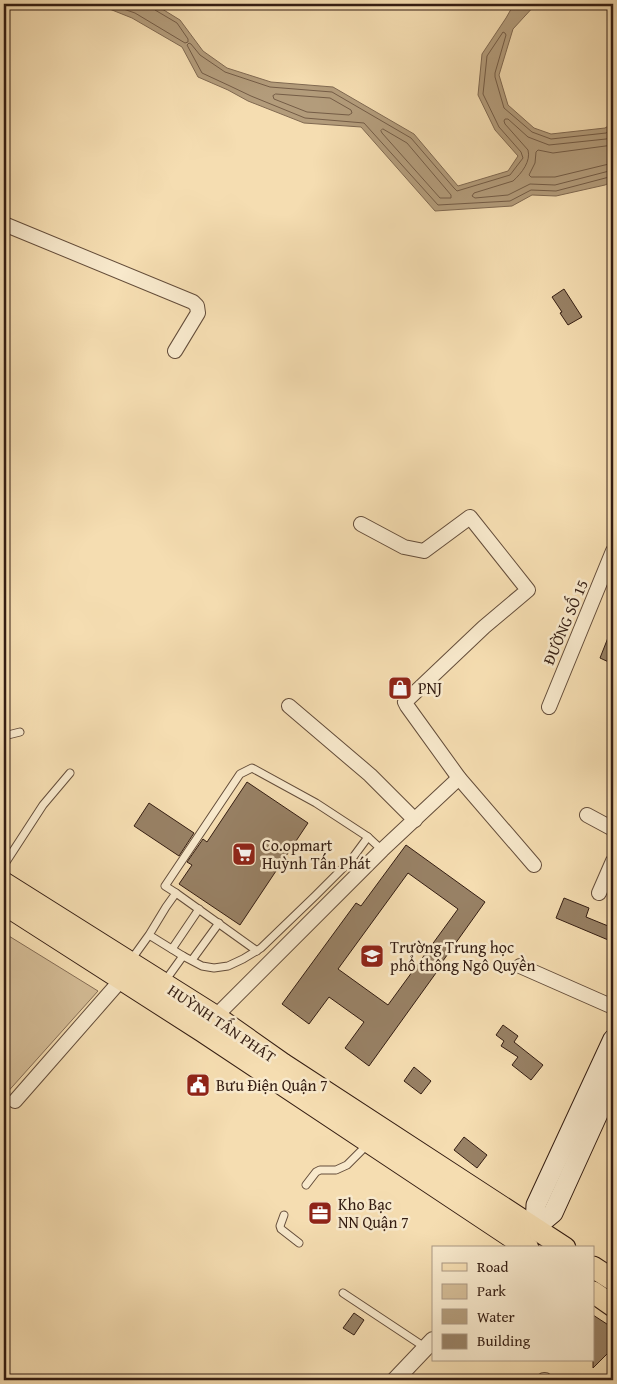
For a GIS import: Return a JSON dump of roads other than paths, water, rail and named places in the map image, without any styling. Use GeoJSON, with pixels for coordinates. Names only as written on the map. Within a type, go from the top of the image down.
{"type":"FeatureCollection","features":[{"type":"Feature","properties":{"kind":"main road","name":"HUỲNH TẤN PHÁT"},"geometry":{"type":"LineString","coordinates":[[4,883],[125,971],[163,984],[209,1023],[369,1142],[527,1242],[552,1246]]}},
{"type":"Feature","properties":{"kind":"main road","name":"HUỲNH TẤN PHÁT"},"geometry":{"type":"LineString","coordinates":[[8,910],[125,971],[209,1023],[291,1070],[527,1242]]}},
{"type":"Feature","properties":{"kind":"main road"},"geometry":{"type":"LineString","coordinates":[[527,1242],[536,1205],[613,1040]]}},
{"type":"Feature","properties":{"kind":"main road"},"geometry":{"type":"LineString","coordinates":[[527,1242],[553,1213],[613,1081]]}},
{"type":"Feature","properties":{"kind":"main road"},"geometry":{"type":"LineString","coordinates":[[594,1268],[613,1280]]}},
{"type":"Feature","properties":{"kind":"main road"},"geometry":{"type":"LineString","coordinates":[[594,1293],[613,1306]]}},
{"type":"Feature","properties":{"kind":"street"},"geometry":{"type":"LineString","coordinates":[[4,224],[193,302],[197,306],[198,313],[175,351]]}},
{"type":"Feature","properties":{"kind":"street"},"geometry":{"type":"LineString","coordinates":[[361,524],[404,547],[424,551],[470,517],[528,590],[484,628],[405,702],[459,778],[534,865]]}},
{"type":"Feature","properties":{"kind":"street","name":"ĐƯỜNG SỐ 15"},"geometry":{"type":"LineString","coordinates":[[549,706],[613,551]]}},
{"type":"Feature","properties":{"kind":"street"},"geometry":{"type":"LineString","coordinates":[[289,706],[370,775],[415,820]]}},
{"type":"Feature","properties":{"kind":"street"},"geometry":{"type":"LineString","coordinates":[[209,1023],[382,850],[459,778]]}},
{"type":"Feature","properties":{"kind":"street"},"geometry":{"type":"LineString","coordinates":[[587,815],[613,829]]}},
{"type":"Feature","properties":{"kind":"street"},"geometry":{"type":"LineString","coordinates":[[599,893],[613,861]]}},
{"type":"Feature","properties":{"kind":"street"},"geometry":{"type":"LineString","coordinates":[[520,966],[613,1007]]}},
{"type":"Feature","properties":{"kind":"street"},"geometry":{"type":"LineString","coordinates":[[15,1100],[125,971]]}},
{"type":"Feature","properties":{"kind":"street"},"geometry":{"type":"LineString","coordinates":[[403,1378],[430,1344]]}},
{"type":"Feature","properties":{"kind":"lane"},"geometry":{"type":"LineString","coordinates":[[4,736],[20,732]]}},
{"type":"Feature","properties":{"kind":"lane"},"geometry":{"type":"LineString","coordinates":[[257,950],[165,886],[240,774],[252,768],[316,803],[368,837],[382,850]]}},
{"type":"Feature","properties":{"kind":"lane"},"geometry":{"type":"LineString","coordinates":[[4,865],[47,799],[70,773]]}},
{"type":"Feature","properties":{"kind":"lane"},"geometry":{"type":"LineString","coordinates":[[149,935],[202,966],[214,968],[228,966],[257,950],[351,860],[368,837]]}},
{"type":"Feature","properties":{"kind":"lane"},"geometry":{"type":"LineString","coordinates":[[125,971],[176,893]]}},
{"type":"Feature","properties":{"kind":"lane"},"geometry":{"type":"LineString","coordinates":[[172,949],[199,909]]}},
{"type":"Feature","properties":{"kind":"lane"},"geometry":{"type":"LineString","coordinates":[[192,960],[219,923]]}},
{"type":"Feature","properties":{"kind":"lane"},"geometry":{"type":"LineString","coordinates":[[163,984],[183,956]]}},
{"type":"Feature","properties":{"kind":"lane"},"geometry":{"type":"LineString","coordinates":[[306,1185],[316,1172],[320,1170],[336,1170],[347,1165],[369,1142]]}},
{"type":"Feature","properties":{"kind":"lane"},"geometry":{"type":"LineString","coordinates":[[284,1215],[280,1226],[281,1229],[299,1243]]}},
{"type":"Feature","properties":{"kind":"lane"},"geometry":{"type":"LineString","coordinates":[[343,1293],[430,1344]]}},
{"type":"Feature","properties":{"kind":"water"},"geometry":{"type":"Polygon","coordinates":[[[97,4],[154,4],[180,20],[203,51],[227,68],[271,82],[333,87],[414,134],[458,186],[508,171],[518,156],[495,130],[478,95],[482,54],[514,4],[536,4],[513,29],[499,75],[508,105],[534,128],[551,134],[605,128],[613,123],[613,181],[605,185],[556,196],[532,195],[512,206],[435,211],[361,127],[304,123],[248,101],[198,77],[182,47],[132,18],[97,4]]]}},
{"type":"Feature","properties":{"kind":"place","name":"PNJ"},"geometry":{"type":"Point","coordinates":[400,688]}},
{"type":"Feature","properties":{"kind":"place","name":"Co.opmart Huỳnh Tấn Phát"},"geometry":{"type":"Point","coordinates":[244,854]}},
{"type":"Feature","properties":{"kind":"place","name":"Trường Trung học phổ thông Ngô Quyền"},"geometry":{"type":"Point","coordinates":[372,956]}},
{"type":"Feature","properties":{"kind":"place","name":"Bưu Điện Quận 7"},"geometry":{"type":"Point","coordinates":[198,1085]}},
{"type":"Feature","properties":{"kind":"place","name":"Kho Bạc NN Quận 7"},"geometry":{"type":"Point","coordinates":[320,1213]}}]}
